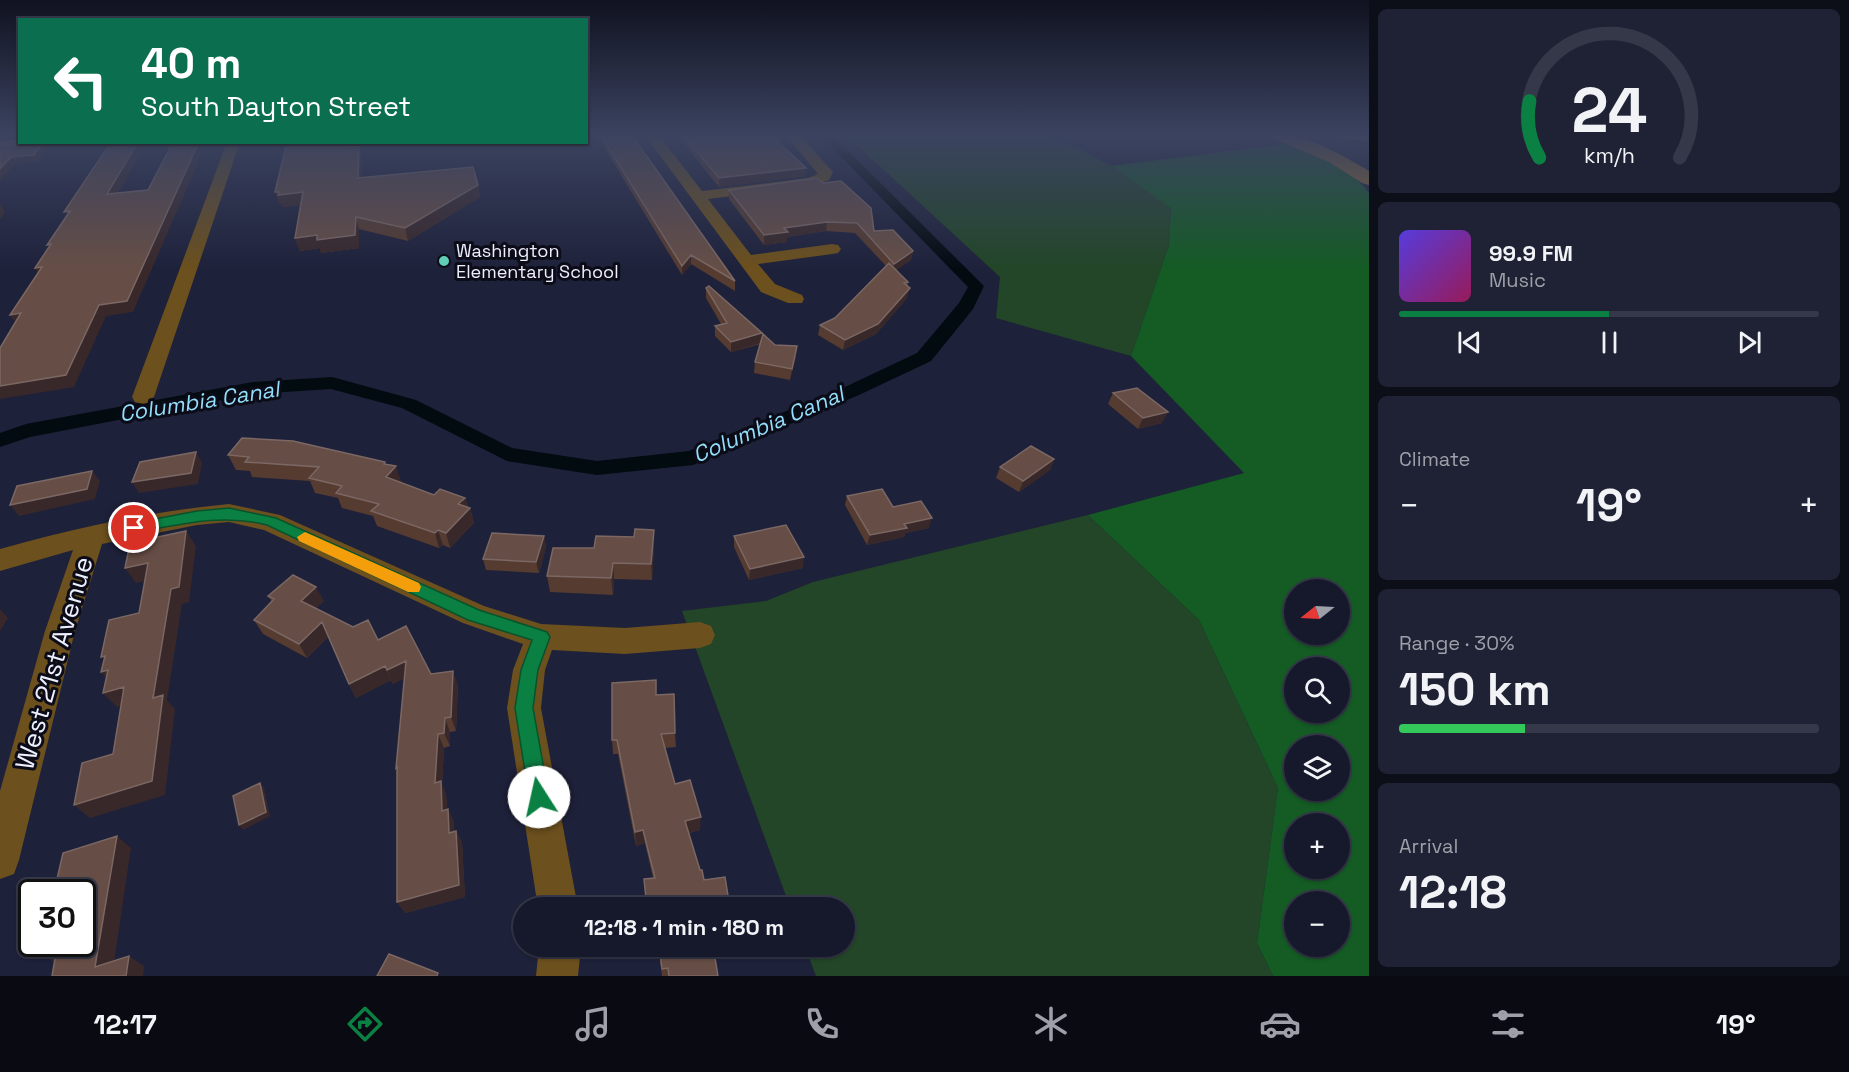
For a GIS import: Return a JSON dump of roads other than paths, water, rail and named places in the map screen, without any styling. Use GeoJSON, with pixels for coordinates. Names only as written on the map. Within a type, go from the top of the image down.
{"type":"FeatureCollection","features":[{"type":"Feature","properties":{"kind":"street"},"geometry":{"type":"LineString","coordinates":[[143,397],[221,180]]}},
{"type":"Feature","properties":{"kind":"street"},"geometry":{"type":"LineString","coordinates":[[686,180],[768,288],[795,299]]}},
{"type":"Feature","properties":{"kind":"street"},"geometry":{"type":"LineString","coordinates":[[698,196],[817,180]]}},
{"type":"Feature","properties":{"kind":"street"},"geometry":{"type":"LineString","coordinates":[[746,261],[832,249]]}},
{"type":"Feature","properties":{"kind":"street"},"geometry":{"type":"LineString","coordinates":[[0,560],[30,550],[91,536],[197,516],[229,513],[252,516],[271,522],[474,615],[542,637],[625,641],[700,635]]}},
{"type":"Feature","properties":{"kind":"street","name":"West 21st Avenue"},"geometry":{"type":"LineString","coordinates":[[0,860],[60,631],[91,536]]}},
{"type":"Feature","properties":{"kind":"street"},"geometry":{"type":"LineString","coordinates":[[542,637],[530,670],[524,708],[556,897]]}},
{"type":"Feature","properties":{"kind":"street"},"geometry":{"type":"LineString","coordinates":[[557,976],[559,957]]}},
{"type":"Feature","properties":{"kind":"waterway","name":"Columbia Canal"},"geometry":{"type":"LineString","coordinates":[[0,440],[26,431],[253,388],[332,383],[409,404],[507,454],[597,468],[693,458],[852,391],[924,357],[967,305],[976,286],[870,180]]}},
{"type":"Feature","properties":{"kind":"place","name":"Washington Elementary School"},"geometry":{"type":"Point","coordinates":[444,261]}}]}
